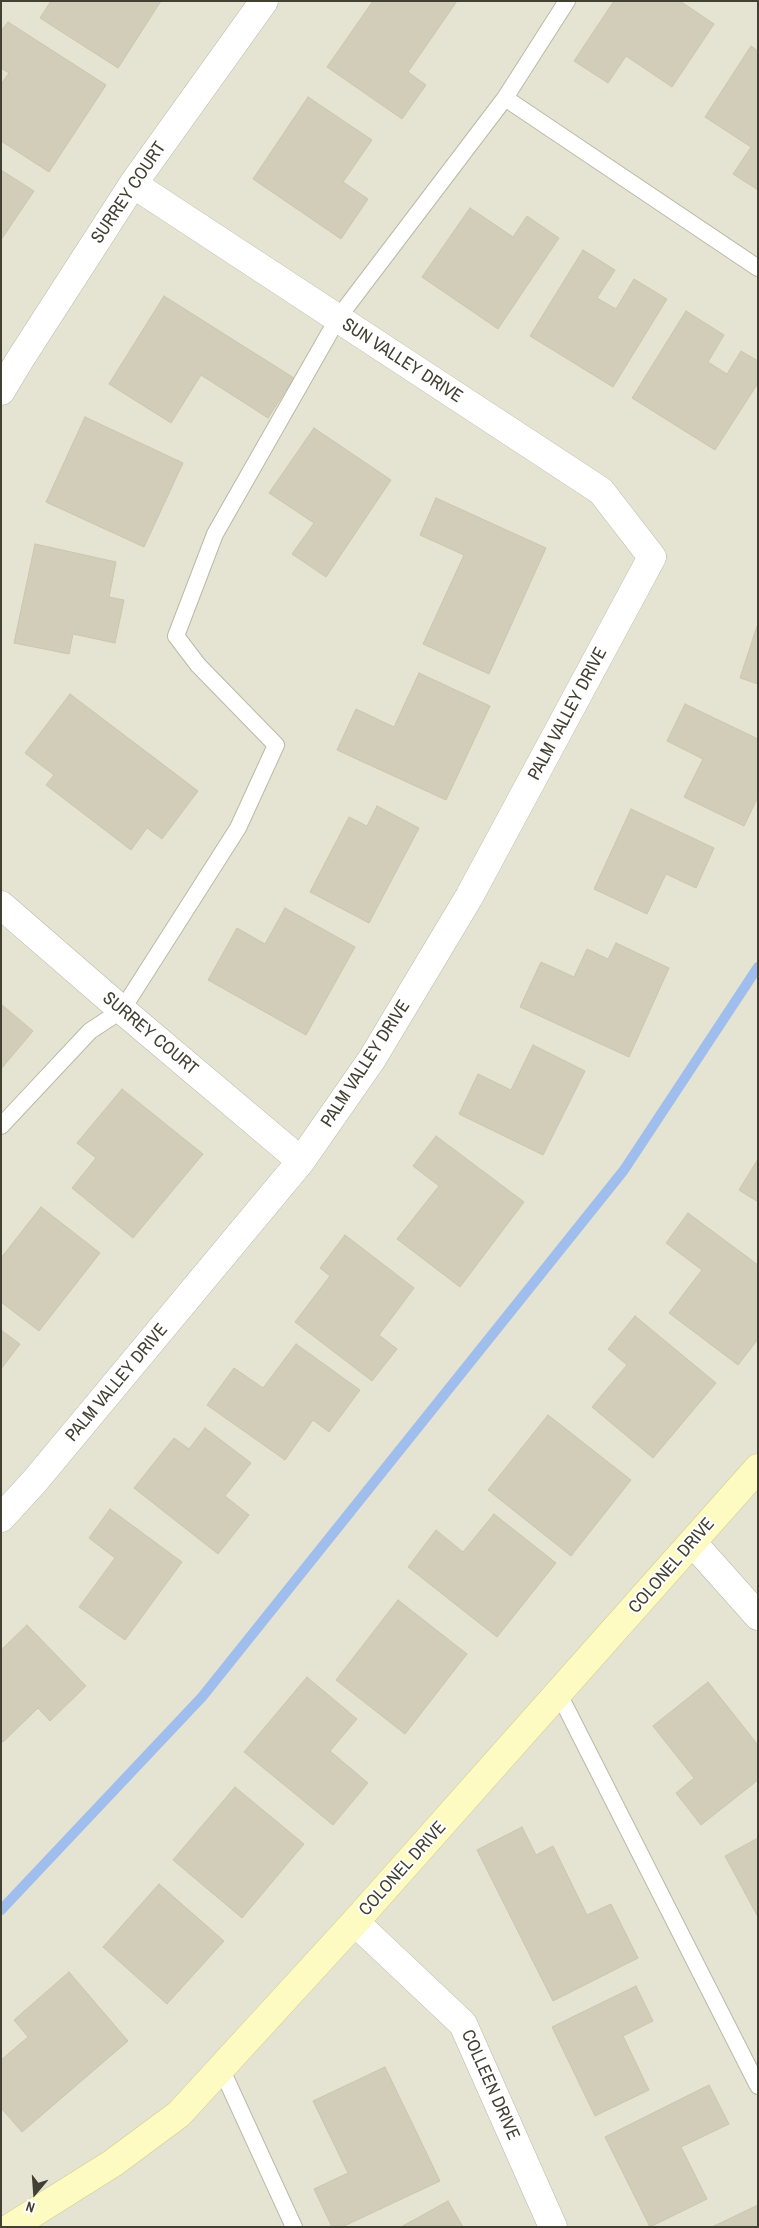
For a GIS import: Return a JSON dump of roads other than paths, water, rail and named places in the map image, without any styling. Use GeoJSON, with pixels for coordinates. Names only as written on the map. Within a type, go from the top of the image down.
{"type":"FeatureCollection","features":[{"type":"Feature","properties":{"kind":"street","name":"SURREY COURT"},"geometry":{"type":"LineString","coordinates":[[1,391],[18,361],[133,184],[264,1]]}},
{"type":"Feature","properties":{"kind":"street","name":"SUN VALLEY DRIVE"},"geometry":{"type":"LineString","coordinates":[[133,184],[601,491],[652,557]]}},
{"type":"Feature","properties":{"kind":"street","name":"PALM VALLEY DRIVE"},"geometry":{"type":"LineString","coordinates":[[1,1518],[34,1482],[301,1161],[372,1059],[469,897],[652,557]]}},
{"type":"Feature","properties":{"kind":"street","name":"SURREY COURT"},"geometry":{"type":"LineString","coordinates":[[1,905],[301,1161]]}},
{"type":"Feature","properties":{"kind":"street","name":"COLONEL DRIVE"},"geometry":{"type":"LineString","coordinates":[[11,2227],[113,2163],[179,2114],[355,1922],[758,1468]]}},
{"type":"Feature","properties":{"kind":"street"},"geometry":{"type":"LineString","coordinates":[[693,1543],[758,1616]]}},
{"type":"Feature","properties":{"kind":"street","name":"COLLEEN DRIVE"},"geometry":{"type":"LineString","coordinates":[[355,1922],[463,2024],[553,2227]]}},
{"type":"Feature","properties":{"kind":"lane"},"geometry":{"type":"LineString","coordinates":[[1,1126],[90,1031],[122,1010],[238,828],[276,745],[198,665],[176,636],[215,534],[338,318],[505,98],[567,1]]}},
{"type":"Feature","properties":{"kind":"lane"},"geometry":{"type":"LineString","coordinates":[[505,98],[758,268]]}},
{"type":"Feature","properties":{"kind":"lane"},"geometry":{"type":"LineString","coordinates":[[559,1694],[758,2086]]}},
{"type":"Feature","properties":{"kind":"lane"},"geometry":{"type":"LineString","coordinates":[[221,2068],[294,2227]]}},
{"type":"Feature","properties":{"kind":"waterway"},"geometry":{"type":"LineString","coordinates":[[1,1910],[202,1697],[624,1170],[758,967]]}}]}
